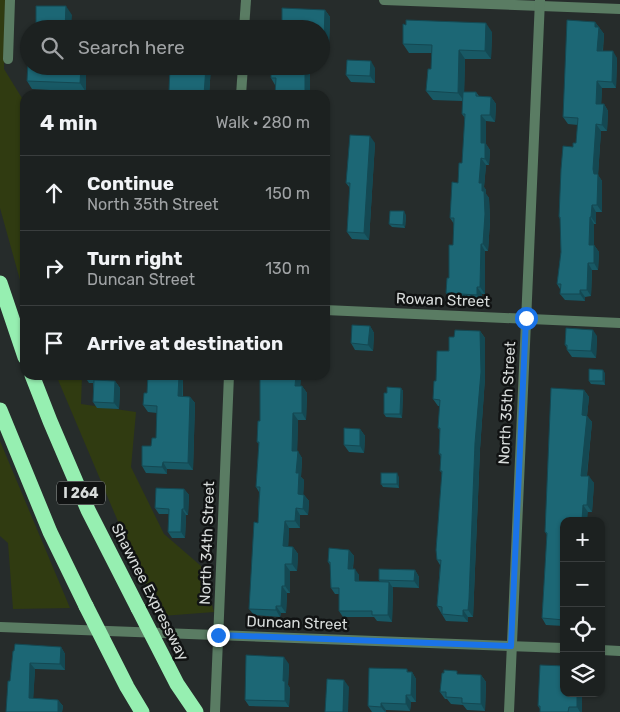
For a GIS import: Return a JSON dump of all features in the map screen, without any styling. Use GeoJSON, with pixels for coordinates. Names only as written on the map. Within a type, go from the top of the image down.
{"type":"FeatureCollection","features":[{"type":"Feature","properties":{"kind":"highway"},"geometry":{"type":"LineString","coordinates":[[0,283],[20,342]]}},
{"type":"Feature","properties":{"kind":"highway","name":"Shawnee Expressway"},"geometry":{"type":"LineString","coordinates":[[34,380],[88,510],[177,684],[196,712]]}},
{"type":"Feature","properties":{"kind":"highway","name":"I 264"},"geometry":{"type":"LineString","coordinates":[[0,410],[50,532],[127,687],[142,712]]}},
{"type":"Feature","properties":{"kind":"street"},"geometry":{"type":"LineString","coordinates":[[8,59],[10,0]]}},
{"type":"Feature","properties":{"kind":"street"},"geometry":{"type":"LineString","coordinates":[[245,20],[246,0]]}},
{"type":"Feature","properties":{"kind":"street"},"geometry":{"type":"LineString","coordinates":[[384,0],[540,3],[620,9]]}},
{"type":"Feature","properties":{"kind":"street","name":"North 35th Street"},"geometry":{"type":"LineString","coordinates":[[509,712],[540,3]]}},
{"type":"Feature","properties":{"kind":"street"},"geometry":{"type":"LineString","coordinates":[[241,90],[242,75]]}},
{"type":"Feature","properties":{"kind":"street","name":"Rowan Street"},"geometry":{"type":"LineString","coordinates":[[330,310],[620,323]]}},
{"type":"Feature","properties":{"kind":"street","name":"North 34th Street"},"geometry":{"type":"LineString","coordinates":[[215,712],[229,380]]}},
{"type":"Feature","properties":{"kind":"street","name":"Duncan Street"},"geometry":{"type":"LineString","coordinates":[[0,626],[560,648]]}},
{"type":"Feature","properties":{"kind":"street"},"geometry":{"type":"LineString","coordinates":[[605,650],[620,651]]}},
{"type":"Feature","properties":{"kind":"green space"},"geometry":{"type":"Polygon","coordinates":[[[0,0],[5,0],[4,69],[20,95],[20,280],[0,208],[0,0]]]}},
{"type":"Feature","properties":{"kind":"green space"},"geometry":{"type":"Polygon","coordinates":[[[58,380],[82,380],[81,404],[136,412],[131,467],[164,534],[201,566],[214,612],[162,616],[136,564],[58,380]]]}},
{"type":"Feature","properties":{"kind":"green space"},"geometry":{"type":"Polygon","coordinates":[[[0,441],[70,608],[13,609],[8,543],[0,536],[0,441]]]}},
{"type":"Feature","properties":{"kind":"building"},"geometry":{"type":"Polygon","coordinates":[[[36,6],[66,6],[65,20],[36,20],[36,6]]]}},
{"type":"Feature","properties":{"kind":"building"},"geometry":{"type":"Polygon","coordinates":[[[282,8],[325,10],[325,20],[282,20],[282,8]]]}},
{"type":"Feature","properties":{"kind":"building"},"geometry":{"type":"Polygon","coordinates":[[[406,20],[486,23],[485,51],[459,50],[458,93],[426,91],[428,69],[431,69],[432,45],[403,44],[403,24],[406,25],[406,20]]]}},
{"type":"Feature","properties":{"kind":"building"},"geometry":{"type":"Polygon","coordinates":[[[567,20],[595,22],[595,27],[599,27],[597,51],[613,51],[612,82],[597,81],[596,104],[604,104],[602,125],[596,124],[593,169],[594,174],[598,174],[597,205],[592,205],[590,217],[589,245],[594,245],[594,263],[588,263],[587,290],[580,290],[580,294],[560,294],[561,284],[557,284],[561,252],[559,217],[563,146],[573,147],[573,143],[576,143],[578,118],[563,117],[567,20]]]}},
{"type":"Feature","properties":{"kind":"building"},"geometry":{"type":"Polygon","coordinates":[[[347,60],[371,61],[370,76],[346,75],[347,60]]]}},
{"type":"Feature","properties":{"kind":"building"},"geometry":{"type":"Polygon","coordinates":[[[27,75],[80,75],[80,83],[27,81],[27,75]]]}},
{"type":"Feature","properties":{"kind":"building"},"geometry":{"type":"Polygon","coordinates":[[[170,75],[205,75],[204,90],[169,90],[170,75]]]}},
{"type":"Feature","properties":{"kind":"building"},"geometry":{"type":"Polygon","coordinates":[[[271,75],[305,75],[305,90],[275,90],[276,78],[271,78],[271,75]]]}},
{"type":"Feature","properties":{"kind":"building"},"geometry":{"type":"Polygon","coordinates":[[[463,92],[476,92],[476,96],[491,97],[490,115],[481,115],[481,143],[485,143],[485,159],[481,158],[479,183],[482,183],[482,191],[484,191],[485,214],[483,244],[481,244],[480,287],[477,287],[477,295],[446,293],[447,278],[449,278],[449,245],[453,245],[454,218],[450,218],[452,182],[458,183],[459,163],[462,163],[465,114],[462,114],[463,92]]]}},
{"type":"Feature","properties":{"kind":"building"},"geometry":{"type":"Polygon","coordinates":[[[350,135],[370,136],[364,233],[347,232],[350,183],[346,183],[350,135]]]}},
{"type":"Feature","properties":{"kind":"building"},"geometry":{"type":"Polygon","coordinates":[[[390,211],[404,211],[403,225],[389,224],[390,211]]]}},
{"type":"Feature","properties":{"kind":"building"},"geometry":{"type":"Polygon","coordinates":[[[352,325],[370,326],[368,345],[351,343],[352,325]]]}},
{"type":"Feature","properties":{"kind":"building"},"geometry":{"type":"Polygon","coordinates":[[[566,328],[593,330],[591,351],[567,350],[567,345],[565,345],[566,328]]]}},
{"type":"Feature","properties":{"kind":"building"},"geometry":{"type":"Polygon","coordinates":[[[455,330],[480,331],[481,372],[475,443],[469,599],[468,610],[463,610],[463,616],[442,614],[442,607],[437,606],[441,560],[437,560],[436,550],[442,471],[440,471],[441,454],[439,454],[440,428],[438,428],[440,400],[433,399],[434,381],[436,381],[437,351],[449,351],[449,337],[454,337],[455,330]]]}},
{"type":"Feature","properties":{"kind":"building"},"geometry":{"type":"Polygon","coordinates":[[[589,369],[603,370],[603,381],[589,381],[589,369]]]}},
{"type":"Feature","properties":{"kind":"building"},"geometry":{"type":"Polygon","coordinates":[[[94,380],[115,381],[114,403],[93,402],[94,380]]]}},
{"type":"Feature","properties":{"kind":"building"},"geometry":{"type":"Polygon","coordinates":[[[148,380],[179,380],[178,396],[190,397],[188,463],[163,462],[162,467],[142,466],[142,446],[151,446],[152,438],[156,438],[157,406],[143,405],[144,393],[147,393],[148,380]]]}},
{"type":"Feature","properties":{"kind":"building"},"geometry":{"type":"Polygon","coordinates":[[[260,380],[296,380],[295,386],[302,386],[302,413],[293,413],[292,451],[298,451],[296,473],[299,473],[298,494],[304,495],[303,509],[296,508],[295,521],[285,521],[283,546],[293,547],[292,564],[285,564],[285,586],[282,586],[281,606],[276,606],[276,610],[249,609],[254,522],[258,523],[260,487],[256,487],[259,442],[257,442],[258,421],[260,421],[260,380]]]}},
{"type":"Feature","properties":{"kind":"building"},"geometry":{"type":"Polygon","coordinates":[[[387,387],[401,388],[400,414],[384,414],[384,393],[387,393],[387,387]]]}},
{"type":"Feature","properties":{"kind":"building"},"geometry":{"type":"Polygon","coordinates":[[[551,388],[584,390],[582,415],[587,416],[581,476],[589,476],[587,505],[583,505],[582,517],[560,517],[560,620],[542,618],[547,533],[545,532],[551,388]]]}},
{"type":"Feature","properties":{"kind":"building"},"geometry":{"type":"Polygon","coordinates":[[[344,428],[360,429],[360,446],[344,445],[344,428]]]}},
{"type":"Feature","properties":{"kind":"building"},"geometry":{"type":"Polygon","coordinates":[[[381,473],[397,473],[397,484],[381,484],[381,473]]]}},
{"type":"Feature","properties":{"kind":"building"},"geometry":{"type":"Polygon","coordinates":[[[156,488],[184,489],[181,532],[168,532],[169,509],[155,508],[156,488]]]}},
{"type":"Feature","properties":{"kind":"building"},"geometry":{"type":"Polygon","coordinates":[[[329,548],[349,550],[348,569],[355,569],[355,581],[389,582],[388,615],[372,615],[372,611],[339,611],[339,588],[331,588],[330,562],[328,562],[329,548]]]}},
{"type":"Feature","properties":{"kind":"building"},"geometry":{"type":"Polygon","coordinates":[[[379,569],[415,570],[414,581],[379,580],[379,569]]]}},
{"type":"Feature","properties":{"kind":"building"},"geometry":{"type":"Polygon","coordinates":[[[15,644],[61,647],[60,664],[30,663],[29,698],[58,700],[58,712],[6,712],[8,681],[10,681],[15,644]]]}},
{"type":"Feature","properties":{"kind":"building"},"geometry":{"type":"Polygon","coordinates":[[[246,655],[284,657],[283,681],[285,681],[285,701],[245,700],[246,655]]]}},
{"type":"Feature","properties":{"kind":"building"},"geometry":{"type":"Polygon","coordinates":[[[540,665],[560,666],[560,697],[577,697],[577,707],[569,707],[568,712],[540,712],[540,706],[538,706],[540,665]]]}},
{"type":"Feature","properties":{"kind":"building"},"geometry":{"type":"Polygon","coordinates":[[[369,668],[407,669],[407,672],[412,672],[411,695],[406,695],[406,704],[381,703],[381,707],[368,706],[369,668]]]}},
{"type":"Feature","properties":{"kind":"building"},"geometry":{"type":"Polygon","coordinates":[[[444,670],[457,671],[457,674],[481,675],[481,704],[462,703],[462,698],[446,697],[446,692],[440,692],[444,670]]]}},
{"type":"Feature","properties":{"kind":"building"},"geometry":{"type":"Polygon","coordinates":[[[327,679],[344,680],[343,712],[325,712],[327,679]]]}},
{"type":"Feature","properties":{"kind":"route"},"geometry":{"type":"LineString","coordinates":[[218,635],[511,646],[526,318]]}}]}
